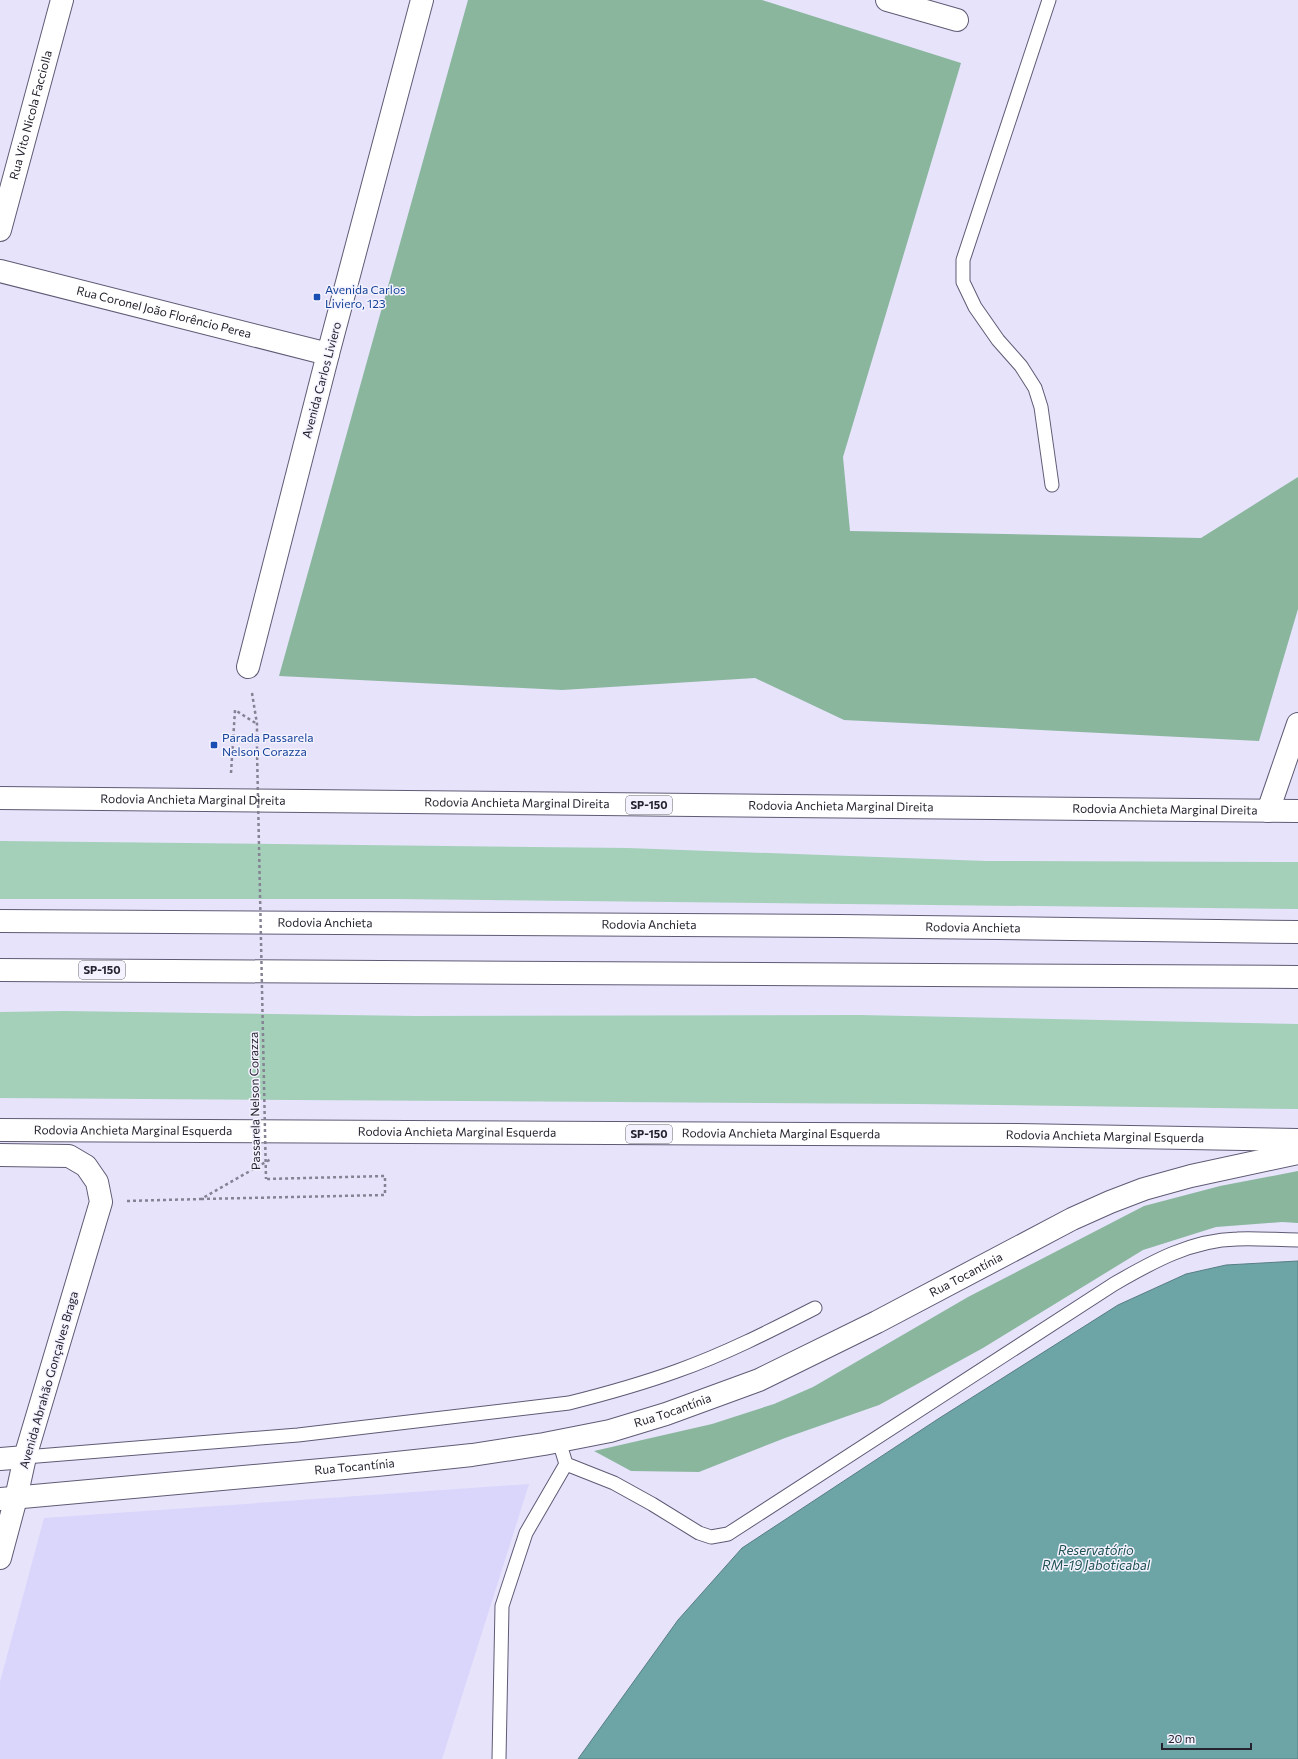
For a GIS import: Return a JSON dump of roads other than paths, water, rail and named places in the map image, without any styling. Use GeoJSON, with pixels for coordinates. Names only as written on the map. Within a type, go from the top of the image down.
{"type":"FeatureCollection","features":[{"type":"Feature","properties":{"kind":"main road","name":"Rua Vito Nicola Facciolla"},"geometry":{"type":"LineString","coordinates":[[0,230],[62,0]]}},
{"type":"Feature","properties":{"kind":"main road","name":"Avenida Carlos Liviero"},"geometry":{"type":"LineString","coordinates":[[248,667],[328,354],[422,0]]}},
{"type":"Feature","properties":{"kind":"main road"},"geometry":{"type":"LineString","coordinates":[[888,0],[957,20]]}},
{"type":"Feature","properties":{"kind":"main road","name":"Rua Coronel João Florêncio Perea"},"geometry":{"type":"LineString","coordinates":[[0,271],[328,354]]}},
{"type":"Feature","properties":{"kind":"main road"},"geometry":{"type":"LineString","coordinates":[[1268,811],[1298,724]]}},
{"type":"Feature","properties":{"kind":"main road","name":"Rodovia Anchieta Marginal Direita"},"geometry":{"type":"LineString","coordinates":[[0,798],[1298,811]]}},
{"type":"Feature","properties":{"kind":"main road","name":"Rodovia Anchieta"},"geometry":{"type":"LineString","coordinates":[[0,921],[840,926],[1298,932]]}},
{"type":"Feature","properties":{"kind":"main road","name":"SP-150"},"geometry":{"type":"LineString","coordinates":[[0,970],[1298,977]]}},
{"type":"Feature","properties":{"kind":"main road","name":"Rodovia Anchieta Marginal Esquerda"},"geometry":{"type":"LineString","coordinates":[[0,1130],[1018,1135],[1298,1140]]}},
{"type":"Feature","properties":{"kind":"main road","name":"Rua Tocantínia"},"geometry":{"type":"LineString","coordinates":[[8,1499],[472,1455],[610,1431],[666,1414],[759,1380],[877,1322],[1072,1219],[1110,1202],[1144,1189],[1191,1176],[1298,1153]]}},
{"type":"Feature","properties":{"kind":"main road","name":"Avenida Abrahão Gonçalves Braga"},"geometry":{"type":"LineString","coordinates":[[0,1155],[69,1156],[86,1166],[97,1182],[101,1202],[25,1457],[8,1499],[0,1558]]}},
{"type":"Feature","properties":{"kind":"main road"},"geometry":{"type":"LineString","coordinates":[[0,1459],[25,1457]]}},
{"type":"Feature","properties":{"kind":"lane"},"geometry":{"type":"LineString","coordinates":[[1049,0],[963,260],[963,282],[975,307],[998,340],[1021,366],[1035,388],[1041,407],[1052,485]]}},
{"type":"Feature","properties":{"kind":"lane"},"geometry":{"type":"LineString","coordinates":[[566,1464],[614,1483],[652,1504],[698,1533],[711,1537],[728,1534],[1114,1284],[1155,1261],[1186,1248],[1212,1242],[1236,1239],[1298,1240]]}},
{"type":"Feature","properties":{"kind":"lane"},"geometry":{"type":"LineString","coordinates":[[25,1457],[298,1435],[569,1403],[605,1394],[677,1371],[733,1348],[815,1308]]}},
{"type":"Feature","properties":{"kind":"lane"},"geometry":{"type":"LineString","coordinates":[[499,1759],[502,1606],[526,1533],[566,1464],[559,1441]]}},
{"type":"Feature","properties":{"kind":"water","name":"Reservatório RM-19 Jaboticabal"},"geometry":{"type":"Polygon","coordinates":[[[1298,1261],[1298,1759],[578,1759],[678,1620],[742,1548],[938,1419],[1118,1305],[1186,1274],[1226,1265],[1298,1261]]]}},
{"type":"Feature","properties":{"kind":"place","name":"Avenida Carlos Liviero, 123"},"geometry":{"type":"Point","coordinates":[317,297]}},
{"type":"Feature","properties":{"kind":"place","name":"Parada Passarela Nelson Corazza"},"geometry":{"type":"Point","coordinates":[214,745]}}]}
